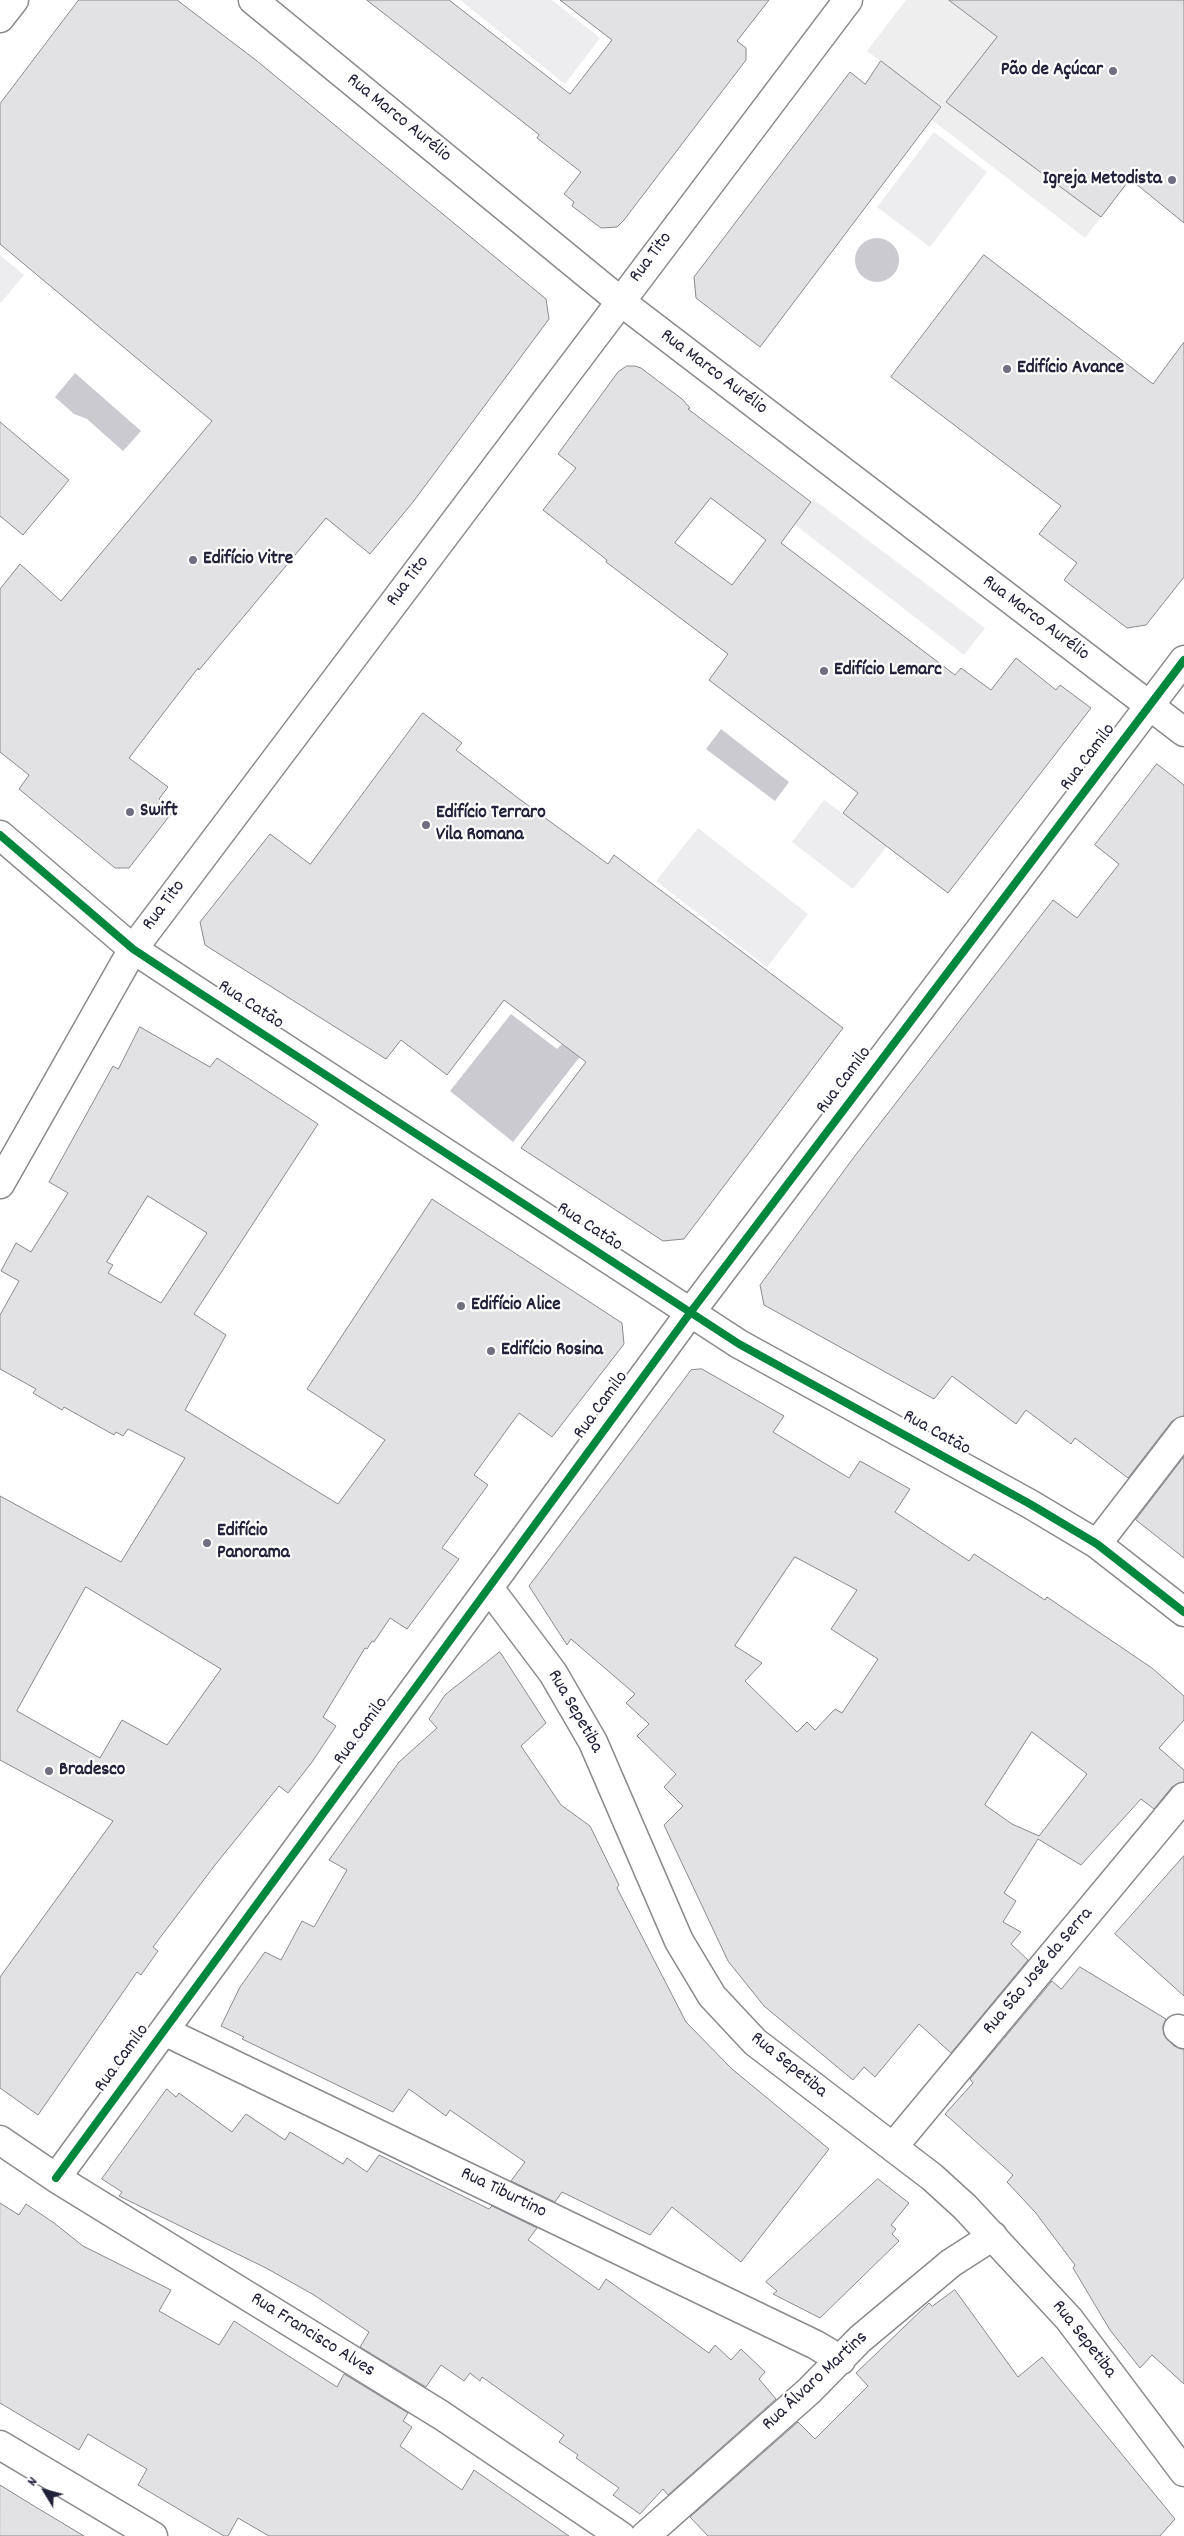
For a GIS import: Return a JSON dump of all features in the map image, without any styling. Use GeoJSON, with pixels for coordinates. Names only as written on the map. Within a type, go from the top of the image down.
{"type":"FeatureCollection","features":[{"type":"Feature","properties":{"kind":"street","name":"Rua Marco Aurélio"},"geometry":{"type":"LineString","coordinates":[[253,0],[620,301],[1184,732]]}},
{"type":"Feature","properties":{"kind":"street","name":"Rua Tito"},"geometry":{"type":"LineString","coordinates":[[0,1184],[134,949],[848,0]]}},
{"type":"Feature","properties":{"kind":"street","name":"Rua Camilo"},"geometry":{"type":"LineString","coordinates":[[56,2178],[690,1313],[1184,660]]}},
{"type":"Feature","properties":{"kind":"street","name":"Rua Catão"},"geometry":{"type":"LineString","coordinates":[[0,835],[134,949],[739,1344],[1030,1504],[1097,1544],[1184,1612]]}},
{"type":"Feature","properties":{"kind":"street"},"geometry":{"type":"LineString","coordinates":[[1097,1544],[1184,1431]]}},
{"type":"Feature","properties":{"kind":"street","name":"Rua Sepetiba"},"geometry":{"type":"LineString","coordinates":[[489,1588],[553,1672],[594,1742],[679,1941],[712,1996],[755,2042],[932,2177],[993,2236],[1069,2319],[1184,2472]]}},
{"type":"Feature","properties":{"kind":"street","name":"Rua São José da Serra"},"geometry":{"type":"LineString","coordinates":[[893,2147],[1184,1797]]}},
{"type":"Feature","properties":{"kind":"street","name":"Rua Tiburtino"},"geometry":{"type":"LineString","coordinates":[[164,2031],[816,2344],[841,2360]]}},
{"type":"Feature","properties":{"kind":"street","name":"Rua Francisco Alves"},"geometry":{"type":"LineString","coordinates":[[0,2140],[56,2178],[441,2415],[621,2536]]}},
{"type":"Feature","properties":{"kind":"street","name":"Rua Álvaro Martins"},"geometry":{"type":"LineString","coordinates":[[645,2536],[841,2360],[860,2339],[951,2263],[993,2236]]}},
{"type":"Feature","properties":{"kind":"street"},"geometry":{"type":"LineString","coordinates":[[0,2445],[153,2536]]}},
{"type":"Feature","properties":{"kind":"shaded area"},"geometry":{"type":"Polygon","coordinates":[[[460,0],[552,0],[600,38],[565,84],[460,0]]]}},
{"type":"Feature","properties":{"kind":"shaded area"},"geometry":{"type":"Polygon","coordinates":[[[906,0],[1184,0],[1137,170],[1085,238],[932,120],[942,107],[867,51],[906,0]]]}},
{"type":"Feature","properties":{"kind":"shaded area"},"geometry":{"type":"Polygon","coordinates":[[[934,132],[987,172],[930,247],[877,207],[934,132]]]}},
{"type":"Feature","properties":{"kind":"shaded area"},"geometry":{"type":"Polygon","coordinates":[[[873,238],[881,238],[893,244],[899,260],[893,276],[881,282],[873,282],[861,276],[855,264],[855,256],[861,244],[873,238]]]}},
{"type":"Feature","properties":{"kind":"shaded area"},"geometry":{"type":"Polygon","coordinates":[[[0,255],[24,275],[0,304],[0,255]]]}},
{"type":"Feature","properties":{"kind":"shaded area"},"geometry":{"type":"Polygon","coordinates":[[[75,373],[141,431],[123,451],[87,419],[74,414],[55,397],[75,373]]]}},
{"type":"Feature","properties":{"kind":"shaded area"},"geometry":{"type":"Polygon","coordinates":[[[813,499],[985,628],[964,655],[794,524],[813,499]]]}},
{"type":"Feature","properties":{"kind":"shaded area"},"geometry":{"type":"Polygon","coordinates":[[[721,729],[789,782],[775,801],[706,749],[721,729]]]}},
{"type":"Feature","properties":{"kind":"shaded area"},"geometry":{"type":"Polygon","coordinates":[[[824,800],[887,846],[853,889],[792,842],[824,800]]]}},
{"type":"Feature","properties":{"kind":"shaded area"},"geometry":{"type":"Polygon","coordinates":[[[698,828],[808,914],[767,967],[656,881],[698,828]]]}},
{"type":"Feature","properties":{"kind":"shaded area"},"geometry":{"type":"Polygon","coordinates":[[[511,1014],[557,1049],[573,1033],[590,1044],[513,1142],[450,1091],[511,1014]]]}},
{"type":"Feature","properties":{"kind":"building"},"geometry":{"type":"Polygon","coordinates":[[[79,0],[177,0],[257,61],[546,299],[549,319],[413,502],[370,554],[326,518],[199,670],[198,668],[129,758],[168,787],[159,799],[174,810],[129,868],[115,868],[19,789],[29,775],[0,752],[0,589],[20,564],[61,601],[212,421],[0,244],[0,104],[79,0]]]}},
{"type":"Feature","properties":{"kind":"building"},"geometry":{"type":"Polygon","coordinates":[[[367,0],[449,0],[570,94],[612,40],[560,0],[769,0],[737,41],[746,48],[746,60],[624,220],[617,227],[601,228],[572,206],[574,202],[564,194],[581,172],[537,138],[539,135],[367,0]]]}},
{"type":"Feature","properties":{"kind":"building"},"geometry":{"type":"Polygon","coordinates":[[[949,0],[1184,0],[1184,223],[1130,179],[1101,217],[946,102],[997,37],[949,0]]]}},
{"type":"Feature","properties":{"kind":"building"},"geometry":{"type":"Polygon","coordinates":[[[881,61],[941,107],[760,347],[696,298],[694,277],[850,72],[865,84],[881,61]]]}},
{"type":"Feature","properties":{"kind":"building"},"geometry":{"type":"Polygon","coordinates":[[[984,255],[1153,384],[1184,342],[1184,577],[1146,625],[1127,628],[1064,580],[1077,563],[1039,534],[1061,506],[891,377],[984,255]]]}},
{"type":"Feature","properties":{"kind":"building"},"geometry":{"type":"Polygon","coordinates":[[[627,366],[641,368],[682,399],[690,408],[688,409],[811,502],[781,543],[955,675],[961,668],[991,690],[1016,658],[1056,690],[1060,685],[1091,708],[948,893],[843,813],[858,793],[709,680],[728,654],[606,562],[607,560],[543,510],[576,468],[558,454],[618,372],[627,366]],[[711,498],[675,543],[732,585],[766,540],[711,498]]]}},
{"type":"Feature","properties":{"kind":"building"},"geometry":{"type":"Polygon","coordinates":[[[0,422],[69,480],[23,535],[0,516],[0,422]]]}},
{"type":"Feature","properties":{"kind":"building"},"geometry":{"type":"Polygon","coordinates":[[[423,713],[462,743],[456,750],[518,798],[608,864],[614,855],[843,1028],[684,1239],[663,1241],[521,1148],[586,1062],[504,1000],[447,1075],[401,1040],[386,1059],[205,945],[200,922],[270,834],[310,864],[423,713]]]}},
{"type":"Feature","properties":{"kind":"building"},"geometry":{"type":"Polygon","coordinates":[[[1157,764],[1184,785],[1184,1416],[1172,1421],[1128,1478],[1075,1438],[1071,1444],[1026,1410],[1016,1424],[952,1376],[934,1399],[764,1305],[760,1285],[854,1157],[1053,900],[1077,918],[1119,864],[1095,845],[1157,764]]]}},
{"type":"Feature","properties":{"kind":"building"},"geometry":{"type":"Polygon","coordinates":[[[140,1027],[210,1067],[217,1058],[318,1124],[194,1314],[226,1335],[185,1410],[338,1504],[385,1440],[307,1389],[432,1199],[622,1323],[624,1344],[552,1437],[519,1413],[474,1475],[488,1485],[442,1548],[459,1559],[407,1629],[390,1618],[374,1642],[372,1641],[367,1649],[365,1648],[323,1717],[336,1726],[312,1762],[288,1793],[279,1786],[215,1865],[153,1947],[158,1951],[141,1975],[137,1972],[38,2115],[0,2088],[0,1977],[113,1821],[0,1760],[0,1496],[121,1562],[185,1458],[128,1429],[123,1436],[116,1432],[114,1435],[64,1407],[62,1410],[33,1393],[36,1389],[0,1369],[0,1315],[19,1281],[1,1271],[16,1243],[31,1252],[68,1193],[49,1182],[113,1066],[118,1069],[140,1027]],[[148,1196],[107,1262],[113,1265],[108,1273],[161,1303],[207,1233],[148,1196]],[[86,1587],[17,1711],[100,1758],[122,1720],[167,1745],[221,1669],[86,1587]]]}},
{"type":"Feature","properties":{"kind":"building"},"geometry":{"type":"Polygon","coordinates":[[[702,1369],[784,1416],[773,1432],[849,1478],[860,1461],[910,1489],[895,1512],[969,1561],[974,1554],[1045,1600],[1047,1597],[1152,1668],[1184,1696],[1184,1720],[1159,1748],[1184,1770],[1184,1782],[1172,1787],[1154,1809],[1141,1799],[1081,1865],[1038,1839],[1004,1893],[1016,1901],[1003,1922],[1021,1932],[1011,1944],[1028,1960],[951,2053],[919,2024],[875,2077],[864,2067],[853,2080],[764,2006],[728,1961],[664,1825],[683,1806],[664,1787],[676,1774],[637,1736],[649,1724],[626,1703],[635,1694],[571,1639],[567,1645],[529,1586],[691,1370],[702,1369]],[[795,1557],[735,1646],[762,1663],[745,1681],[797,1732],[807,1722],[815,1730],[835,1709],[842,1713],[878,1659],[831,1629],[857,1590],[795,1557]],[[1032,1732],[985,1805],[1012,1824],[1039,1836],[1087,1774],[1032,1732]]]}},
{"type":"Feature","properties":{"kind":"building"},"geometry":{"type":"Polygon","coordinates":[[[1184,1457],[1184,1558],[1136,1520],[1184,1457]]]}},
{"type":"Feature","properties":{"kind":"building"},"geometry":{"type":"Polygon","coordinates":[[[500,1652],[546,1723],[521,1746],[561,1805],[590,1826],[619,1885],[617,1888],[686,2022],[732,2069],[829,2149],[741,2262],[672,2207],[650,2235],[562,2192],[555,2202],[511,2181],[525,2162],[450,2110],[446,2116],[409,2089],[393,2112],[242,2039],[244,2037],[221,2026],[240,1987],[265,1952],[281,1960],[302,1921],[314,1927],[347,1870],[329,1860],[399,1762],[437,1728],[429,1719],[445,1695],[500,1652]]]}},
{"type":"Feature","properties":{"kind":"building"},"geometry":{"type":"Polygon","coordinates":[[[1184,1856],[1184,1996],[1115,1934],[1184,1856]]]}},
{"type":"Feature","properties":{"kind":"building"},"geometry":{"type":"Polygon","coordinates":[[[1080,1967],[1166,2019],[1163,2026],[1164,2035],[1174,2046],[1184,2049],[1184,2384],[1152,2355],[1140,2368],[1110,2330],[1073,2268],[1075,2265],[1035,2212],[1007,2182],[1013,2175],[945,2114],[973,2083],[970,2079],[1052,1981],[1061,1989],[1080,1967]]]}},
{"type":"Feature","properties":{"kind":"building"},"geometry":{"type":"Polygon","coordinates":[[[167,2089],[176,2097],[179,2093],[232,2132],[246,2114],[285,2140],[290,2132],[343,2164],[347,2158],[367,2172],[379,2155],[489,2209],[492,2206],[537,2228],[528,2240],[599,2290],[606,2279],[709,2353],[715,2345],[731,2360],[741,2349],[765,2372],[759,2379],[776,2399],[668,2495],[663,2489],[640,2514],[613,2495],[619,2488],[576,2458],[578,2455],[559,2442],[564,2435],[482,2377],[480,2381],[470,2373],[464,2381],[441,2365],[426,2387],[360,2347],[369,2332],[314,2295],[266,2268],[119,2196],[122,2192],[102,2179],[167,2089]]]}},
{"type":"Feature","properties":{"kind":"building"},"geometry":{"type":"Polygon","coordinates":[[[878,2179],[909,2203],[891,2225],[896,2229],[892,2234],[899,2241],[820,2318],[773,2294],[777,2291],[766,2282],[878,2179]]]}},
{"type":"Feature","properties":{"kind":"building"},"geometry":{"type":"Polygon","coordinates":[[[0,2203],[19,2215],[26,2204],[83,2246],[171,2290],[159,2311],[219,2345],[234,2321],[337,2387],[344,2374],[408,2413],[403,2421],[412,2427],[400,2446],[462,2490],[474,2470],[569,2536],[269,2536],[238,2518],[228,2536],[224,2536],[138,2485],[147,2469],[88,2434],[79,2450],[0,2403],[0,2203]]]}},
{"type":"Feature","properties":{"kind":"building"},"geometry":{"type":"Polygon","coordinates":[[[955,2290],[1018,2377],[1042,2357],[1175,2519],[1160,2536],[708,2536],[690,2517],[798,2422],[815,2439],[868,2386],[856,2373],[929,2303],[932,2306],[955,2290]]]}},
{"type":"Feature","properties":{"kind":"building"},"geometry":{"type":"Polygon","coordinates":[[[0,2485],[34,2506],[84,2536],[0,2536],[0,2485]]]}},
{"type":"Feature","properties":{"kind":"cycle path"},"geometry":{"type":"LineString","coordinates":[[56,2178],[690,1313],[1184,660]]}},
{"type":"Feature","properties":{"kind":"cycle path"},"geometry":{"type":"LineString","coordinates":[[0,835],[133,949],[189,986],[739,1344],[1030,1504],[1097,1544],[1184,1612]]}},
{"type":"Feature","properties":{"kind":"place","name":"Pão de Açúcar"},"geometry":{"type":"Point","coordinates":[1113,71]}},
{"type":"Feature","properties":{"kind":"place","name":"Igreja Metodista"},"geometry":{"type":"Point","coordinates":[1172,180]}},
{"type":"Feature","properties":{"kind":"place","name":"Edifício Avance"},"geometry":{"type":"Point","coordinates":[1007,369]}},
{"type":"Feature","properties":{"kind":"place","name":"Edifício Vitre"},"geometry":{"type":"Point","coordinates":[193,560]}},
{"type":"Feature","properties":{"kind":"place","name":"Edifício Lemarc"},"geometry":{"type":"Point","coordinates":[824,671]}},
{"type":"Feature","properties":{"kind":"place","name":"Swift"},"geometry":{"type":"Point","coordinates":[130,812]}},
{"type":"Feature","properties":{"kind":"place","name":"Edifício Terraro Vila Romana"},"geometry":{"type":"Point","coordinates":[426,825]}},
{"type":"Feature","properties":{"kind":"place","name":"Edifício Alice"},"geometry":{"type":"Point","coordinates":[461,1306]}},
{"type":"Feature","properties":{"kind":"place","name":"Edifício Rosina"},"geometry":{"type":"Point","coordinates":[491,1351]}},
{"type":"Feature","properties":{"kind":"place","name":"Edifício Panorama"},"geometry":{"type":"Point","coordinates":[207,1543]}},
{"type":"Feature","properties":{"kind":"place","name":"Bradesco"},"geometry":{"type":"Point","coordinates":[49,1771]}}]}
